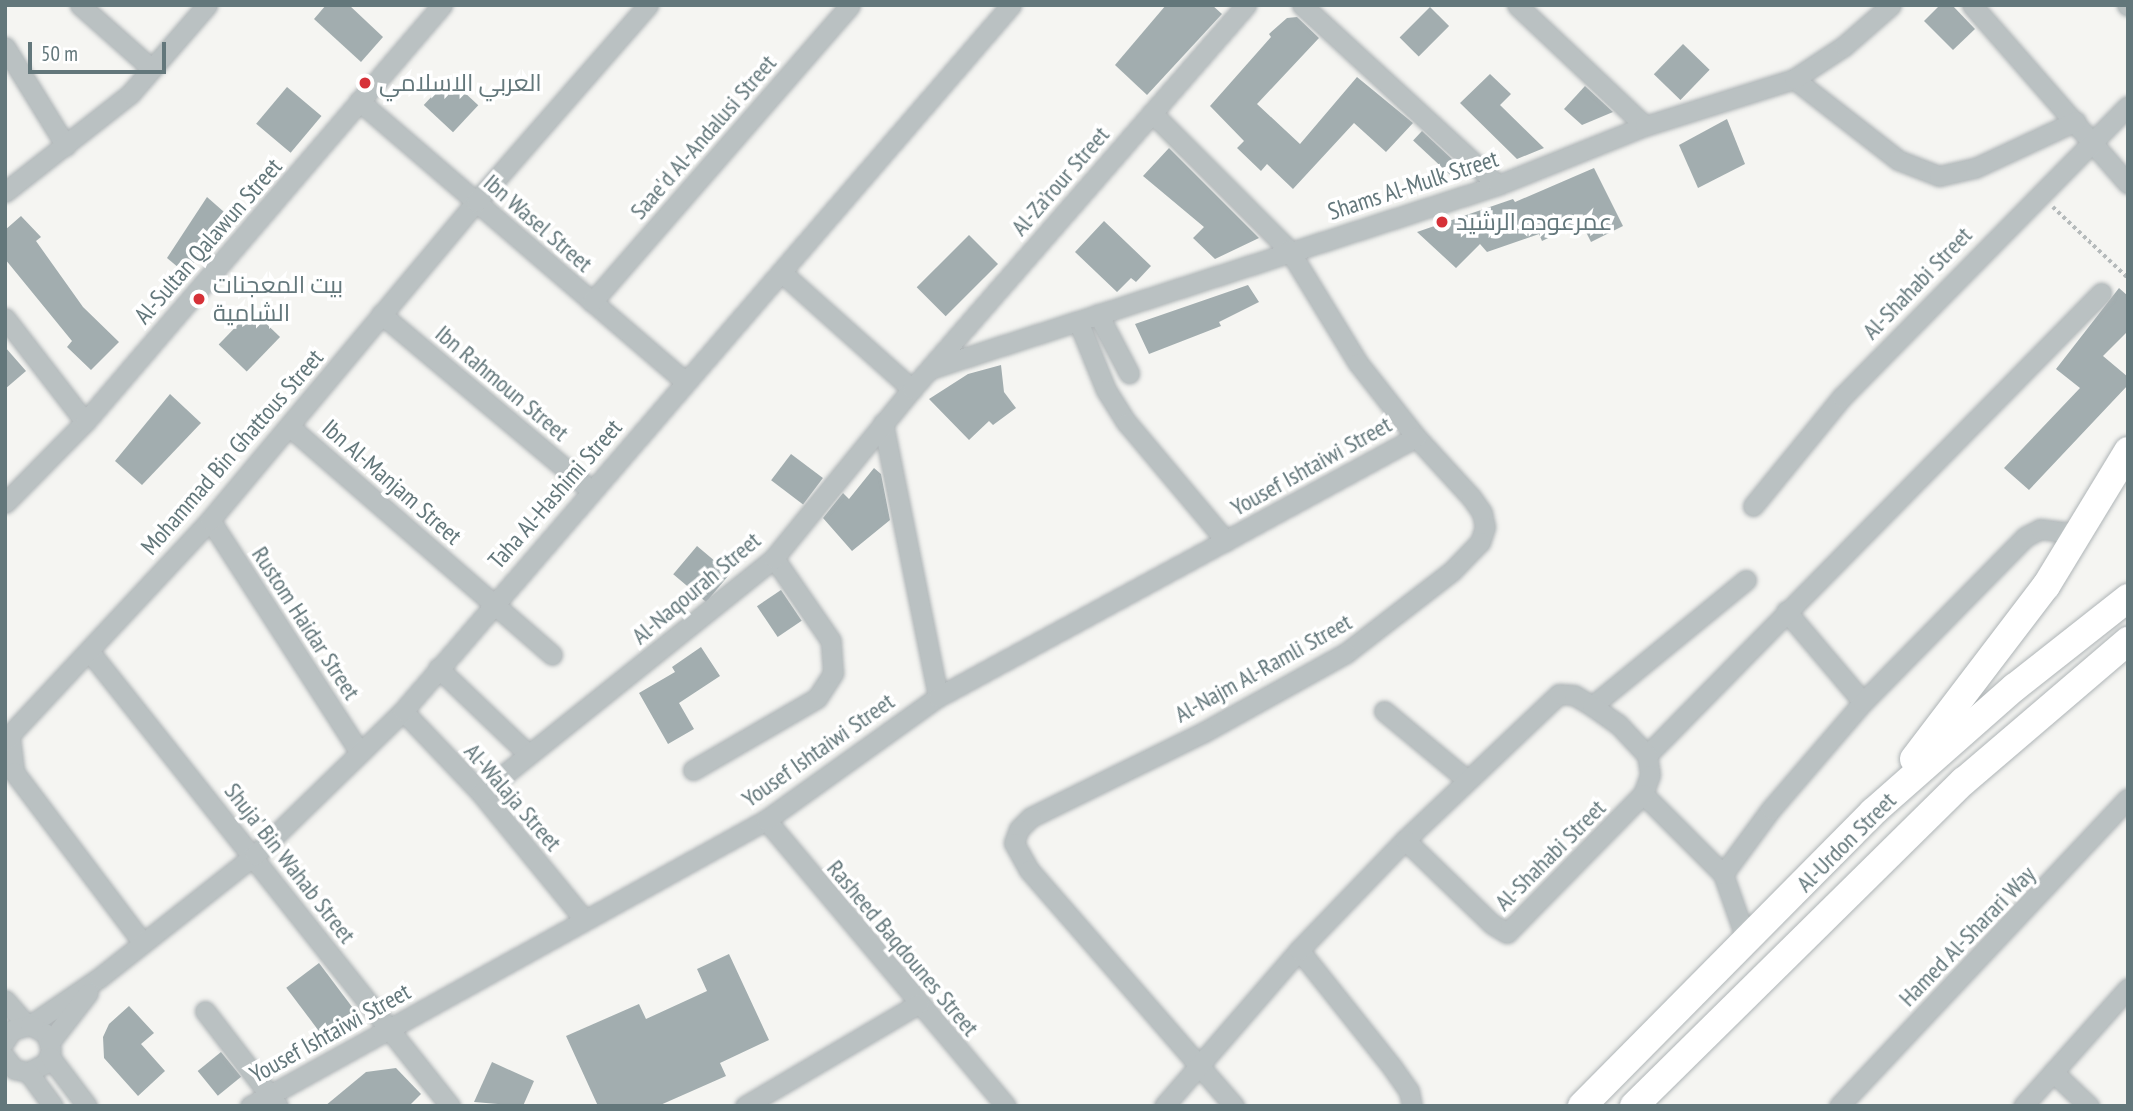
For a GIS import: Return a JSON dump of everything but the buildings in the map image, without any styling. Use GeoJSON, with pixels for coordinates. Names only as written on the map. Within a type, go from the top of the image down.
{"type":"FeatureCollection","features":[{"type":"Feature","properties":{"kind":"highway"},"geometry":{"type":"LineString","coordinates":[[1873,812],[2046,586],[2128,451]]}},
{"type":"Feature","properties":{"kind":"highway","name":"Al-Urdon Street"},"geometry":{"type":"LineString","coordinates":[[1582,1106],[1873,812],[2015,687],[2128,598]]}},
{"type":"Feature","properties":{"kind":"highway","name":"Al-Urdon Street"},"geometry":{"type":"LineString","coordinates":[[1634,1106],[1964,781],[2128,641]]}},
{"type":"Feature","properties":{"kind":"street"},"geometry":{"type":"LineString","coordinates":[[80,5],[152,69]]}},
{"type":"Feature","properties":{"kind":"street"},"geometry":{"type":"LineString","coordinates":[[5,192],[66,146],[152,69],[207,5]]}},
{"type":"Feature","properties":{"kind":"street","name":"Al-Sultan Qalawun Street"},"geometry":{"type":"LineString","coordinates":[[5,503],[85,422],[442,5]]}},
{"type":"Feature","properties":{"kind":"street","name":"Mohammad Bin Ghattous Street"},"geometry":{"type":"LineString","coordinates":[[142,943],[14,772],[7,738],[210,520],[476,202],[648,5]]}},
{"type":"Feature","properties":{"kind":"street","name":"Saae'd Al-Andalusi Street"},"geometry":{"type":"LineString","coordinates":[[592,302],[850,5]]}},
{"type":"Feature","properties":{"kind":"street","name":"Taha Al-Hashimi Street"},"geometry":{"type":"LineString","coordinates":[[5,1041],[12,1030],[29,1025],[99,978],[255,855],[403,711],[494,601],[1011,5]]}},
{"type":"Feature","properties":{"kind":"street","name":"Al-Za’rour Street"},"geometry":{"type":"LineString","coordinates":[[912,389],[1246,5]]}},
{"type":"Feature","properties":{"kind":"street"},"geometry":{"type":"LineString","coordinates":[[1302,5],[1498,185]]}},
{"type":"Feature","properties":{"kind":"street"},"geometry":{"type":"LineString","coordinates":[[1517,5],[1645,126]]}},
{"type":"Feature","properties":{"kind":"street","name":"Shams Al-Mulk Street"},"geometry":{"type":"LineString","coordinates":[[929,370],[1289,250],[1498,185],[1645,126],[1794,79],[1844,46],[1891,5]]}},
{"type":"Feature","properties":{"kind":"street"},"geometry":{"type":"LineString","coordinates":[[1972,5],[2076,121],[2128,184]]}},
{"type":"Feature","properties":{"kind":"street"},"geometry":{"type":"LineString","coordinates":[[5,47],[66,146]]}},
{"type":"Feature","properties":{"kind":"street"},"geometry":{"type":"LineString","coordinates":[[1794,79],[1898,160],[1939,176],[1975,168],[2076,121]]}},
{"type":"Feature","properties":{"kind":"street","name":"Ibn Wasel Street"},"geometry":{"type":"LineString","coordinates":[[359,101],[685,381]]}},
{"type":"Feature","properties":{"kind":"street","name":"Al-Shahabi Street"},"geometry":{"type":"LineString","coordinates":[[1753,506],[1842,397],[2128,106]]}},
{"type":"Feature","properties":{"kind":"street","name":"Al-Najm Al-Ramli Street"},"geometry":{"type":"LineString","coordinates":[[1152,113],[1289,250],[1358,363],[1416,437],[1482,513],[1485,527],[1470,553],[1382,629],[1301,681],[1031,817],[1019,829],[1014,844],[1029,870],[1234,1106]]}},
{"type":"Feature","properties":{"kind":"street"},"geometry":{"type":"LineString","coordinates":[[781,272],[912,389]]}},
{"type":"Feature","properties":{"kind":"street"},"geometry":{"type":"LineString","coordinates":[[1647,755],[2101,293]]}},
{"type":"Feature","properties":{"kind":"street","name":"Ibn Rahmoun Street"},"geometry":{"type":"LineString","coordinates":[[381,314],[591,490]]}},
{"type":"Feature","properties":{"kind":"street"},"geometry":{"type":"LineString","coordinates":[[1098,314],[1129,373]]}},
{"type":"Feature","properties":{"kind":"street"},"geometry":{"type":"LineString","coordinates":[[5,318],[85,422]]}},
{"type":"Feature","properties":{"kind":"street"},"geometry":{"type":"LineString","coordinates":[[1078,321],[1106,390],[1127,423],[1226,541]]}},
{"type":"Feature","properties":{"kind":"street","name":"Al-Naqourah Street"},"geometry":{"type":"LineString","coordinates":[[481,793],[774,558],[912,389]]}},
{"type":"Feature","properties":{"kind":"street"},"geometry":{"type":"LineString","coordinates":[[883,424],[938,697]]}},
{"type":"Feature","properties":{"kind":"street","name":"Ibn Al-Manjam Street"},"geometry":{"type":"LineString","coordinates":[[290,426],[494,601],[552,655]]}},
{"type":"Feature","properties":{"kind":"street","name":"Yousef Ishtaiwi Street"},"geometry":{"type":"LineString","coordinates":[[250,1106],[273,1100],[388,1029],[583,918],[766,820],[938,697],[1416,437]]}},
{"type":"Feature","properties":{"kind":"street","name":"Rustom Haidar Street"},"geometry":{"type":"LineString","coordinates":[[210,520],[360,753]]}},
{"type":"Feature","properties":{"kind":"street"},"geometry":{"type":"LineString","coordinates":[[1723,874],[1863,702],[2025,537],[2039,529],[2078,534]]}},
{"type":"Feature","properties":{"kind":"street"},"geometry":{"type":"LineString","coordinates":[[693,770],[817,698],[834,673],[831,641],[774,558]]}},
{"type":"Feature","properties":{"kind":"street"},"geometry":{"type":"LineString","coordinates":[[1592,706],[1746,580]]}},
{"type":"Feature","properties":{"kind":"street"},"geometry":{"type":"LineString","coordinates":[[1786,611],[1863,702]]}},
{"type":"Feature","properties":{"kind":"street","name":"Shuja' Bin Wahab Street"},"geometry":{"type":"LineString","coordinates":[[89,651],[255,855],[450,1106]]}},
{"type":"Feature","properties":{"kind":"street"},"geometry":{"type":"LineString","coordinates":[[438,668],[528,754]]}},
{"type":"Feature","properties":{"kind":"street"},"geometry":{"type":"LineString","coordinates":[[1164,1106],[1299,950],[1405,840],[1559,694],[1574,695],[1618,724],[1647,755],[1650,775],[1643,794],[1723,874],[1747,942]]}},
{"type":"Feature","properties":{"kind":"street","name":"Al-Walaja Street"},"geometry":{"type":"LineString","coordinates":[[403,711],[481,793],[583,918]]}},
{"type":"Feature","properties":{"kind":"street"},"geometry":{"type":"LineString","coordinates":[[1384,711],[1466,780]]}},
{"type":"Feature","properties":{"kind":"street","name":"Al-Shahabi Street"},"geometry":{"type":"LineString","coordinates":[[1405,840],[1492,924],[1507,933],[1643,794]]}},
{"type":"Feature","properties":{"kind":"street","name":"Hamed Al-Sharari Way"},"geometry":{"type":"LineString","coordinates":[[1839,1106],[2128,798]]}},
{"type":"Feature","properties":{"kind":"street","name":"Rasheed Baqdounes Street"},"geometry":{"type":"LineString","coordinates":[[766,820],[1006,1106]]}},
{"type":"Feature","properties":{"kind":"street"},"geometry":{"type":"LineString","coordinates":[[1299,950],[1392,1067],[1409,1091],[1412,1106]]}},
{"type":"Feature","properties":{"kind":"street","name":"Taha Al-Hashimi Street"},"geometry":{"type":"LineString","coordinates":[[5,1084],[24,1072],[41,1068],[50,1050],[99,978]]}},
{"type":"Feature","properties":{"kind":"street"},"geometry":{"type":"LineString","coordinates":[[2023,1106],[2128,988]]}},
{"type":"Feature","properties":{"kind":"street"},"geometry":{"type":"LineString","coordinates":[[5,1000],[50,1050],[87,1106]]}},
{"type":"Feature","properties":{"kind":"street"},"geometry":{"type":"LineString","coordinates":[[745,1106],[918,1004]]}},
{"type":"Feature","properties":{"kind":"street"},"geometry":{"type":"LineString","coordinates":[[205,1011],[273,1100]]}},
{"type":"Feature","properties":{"kind":"street"},"geometry":{"type":"LineString","coordinates":[[5,1057],[24,1072],[53,1106]]}},
{"type":"Feature","properties":{"kind":"street"},"geometry":{"type":"LineString","coordinates":[[2053,1072],[2089,1106]]}},
{"type":"Feature","properties":{"kind":"path"},"geometry":{"type":"LineString","coordinates":[[2060,214],[2128,278]]}},
{"type":"Feature","properties":{"kind":"place","name":"العربي الاسلامي"},"geometry":{"type":"Point","coordinates":[365,83]}},
{"type":"Feature","properties":{"kind":"place","name":"عمرعوده الرشيد"},"geometry":{"type":"Point","coordinates":[1442,222]}},
{"type":"Feature","properties":{"kind":"place","name":"بيت المعجنات الشامية"},"geometry":{"type":"Point","coordinates":[199,299]}}]}
